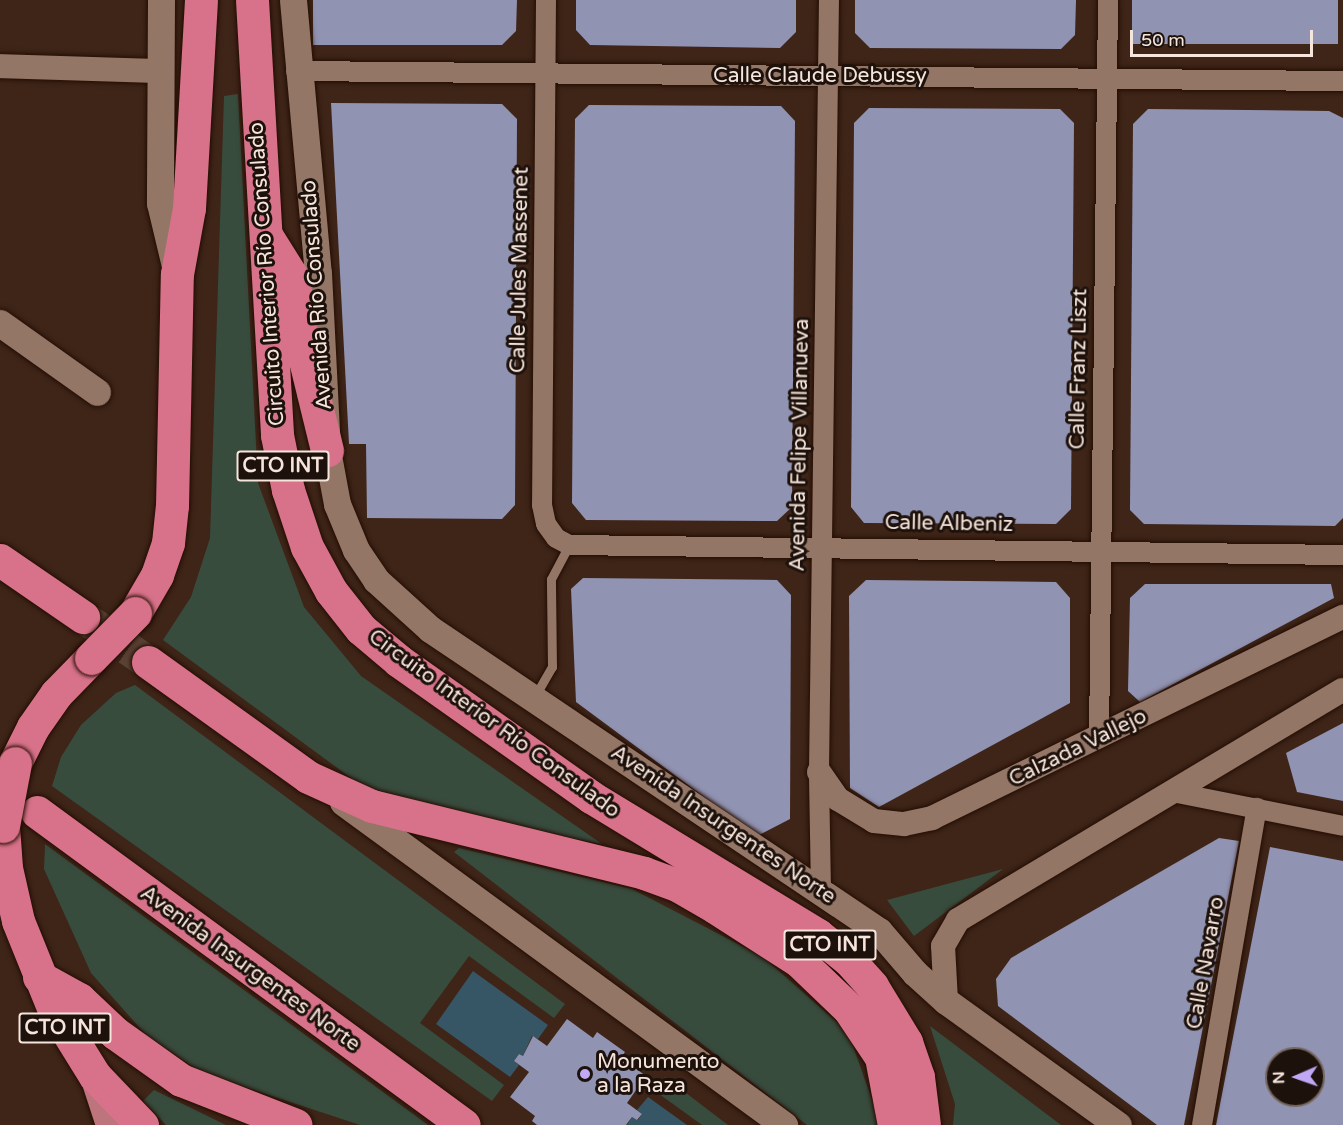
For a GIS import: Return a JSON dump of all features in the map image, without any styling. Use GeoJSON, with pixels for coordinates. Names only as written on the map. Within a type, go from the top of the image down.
{"type":"FeatureCollection","features":[{"type":"Feature","properties":{"kind":"highway","name":"CTO INT"},"geometry":{"type":"LineString","coordinates":[[142,1125],[95,1076],[54,1010],[18,921],[6,868],[3,826],[15,763],[33,726],[56,694],[135,613],[157,575],[168,543],[172,506],[177,274],[189,208],[201,0]]}},
{"type":"Feature","properties":{"kind":"highway","name":"Circuito Interior Río Consulado"},"geometry":{"type":"LineString","coordinates":[[252,0],[263,230],[277,435],[288,490],[307,547],[331,591],[361,629],[399,661],[591,797],[818,935],[848,959],[872,986],[906,1042],[918,1077],[924,1125]]}},
{"type":"Feature","properties":{"kind":"highway"},"geometry":{"type":"LineString","coordinates":[[254,48],[263,0]]}},
{"type":"Feature","properties":{"kind":"highway"},"geometry":{"type":"LineString","coordinates":[[263,230],[292,278],[305,360],[327,450]]}},
{"type":"Feature","properties":{"kind":"highway"},"geometry":{"type":"LineString","coordinates":[[0,560],[83,617]]}},
{"type":"Feature","properties":{"kind":"highway"},"geometry":{"type":"LineString","coordinates":[[148,662],[308,777],[372,806],[644,873],[677,885],[715,907],[799,962],[829,986],[849,1009],[881,1058],[894,1125]]}},
{"type":"Feature","properties":{"kind":"highway","name":"Avenida Insurgentes Norte"},"geometry":{"type":"LineString","coordinates":[[37,812],[464,1125]]}},
{"type":"Feature","properties":{"kind":"highway"},"geometry":{"type":"LineString","coordinates":[[39,977],[79,999],[115,1033],[181,1080],[296,1125]]}},
{"type":"Feature","properties":{"kind":"main road","name":"CTO INT"},"geometry":{"type":"LineString","coordinates":[[161,0],[160,203],[177,274]]}},
{"type":"Feature","properties":{"kind":"main road","name":"Avenida Río Consulado"},"geometry":{"type":"LineString","coordinates":[[292,0],[296,71],[313,198],[327,450],[337,504],[356,550],[376,580]]}},
{"type":"Feature","properties":{"kind":"main road"},"geometry":{"type":"LineString","coordinates":[[0,323],[97,392]]}},
{"type":"Feature","properties":{"kind":"main road","name":"Avenida Insurgentes Norte"},"geometry":{"type":"LineString","coordinates":[[376,580],[430,629],[879,931],[915,973],[946,1001],[1118,1125]]}},
{"type":"Feature","properties":{"kind":"main road"},"geometry":{"type":"LineString","coordinates":[[308,777],[784,1125]]}},
{"type":"Feature","properties":{"kind":"main road"},"geometry":{"type":"LineString","coordinates":[[95,1076],[111,1125]]}},
{"type":"Feature","properties":{"kind":"street","name":"Calle Jules Massenet"},"geometry":{"type":"LineString","coordinates":[[546,0],[542,505],[546,524],[562,542]]}},
{"type":"Feature","properties":{"kind":"street","name":"Avenida Felipe Villanueva"},"geometry":{"type":"LineString","coordinates":[[822,891],[819,772],[829,0]]}},
{"type":"Feature","properties":{"kind":"street","name":"Calle Franz Liszt"},"geometry":{"type":"LineString","coordinates":[[1099,738],[1108,0]]}},
{"type":"Feature","properties":{"kind":"street"},"geometry":{"type":"LineString","coordinates":[[0,66],[161,71]]}},
{"type":"Feature","properties":{"kind":"street","name":"Calle Claude Debussy"},"geometry":{"type":"LineString","coordinates":[[296,71],[1343,81]]}},
{"type":"Feature","properties":{"kind":"street","name":"Calle Albeniz"},"geometry":{"type":"LineString","coordinates":[[562,542],[1343,555]]}},
{"type":"Feature","properties":{"kind":"street","name":"Calzada Vallejo"},"geometry":{"type":"LineString","coordinates":[[819,772],[838,799],[854,812],[874,821],[904,824],[932,818],[1343,617]]}},
{"type":"Feature","properties":{"kind":"street"},"geometry":{"type":"LineString","coordinates":[[946,1001],[944,946],[958,920],[1343,690]]}},
{"type":"Feature","properties":{"kind":"street"},"geometry":{"type":"LineString","coordinates":[[1172,792],[1343,826]]}},
{"type":"Feature","properties":{"kind":"street","name":"Calle Navarro"},"geometry":{"type":"LineString","coordinates":[[1202,1125],[1257,808]]}},
{"type":"Feature","properties":{"kind":"lane"},"geometry":{"type":"LineString","coordinates":[[534,698],[552,667],[551,579],[562,542]]}},
{"type":"Feature","properties":{"kind":"green space"},"geometry":{"type":"Polygon","coordinates":[[[238,94],[258,483],[304,607],[361,676],[602,844],[439,813],[377,797],[163,640],[191,597],[210,538],[224,96],[238,94]]]}},
{"type":"Feature","properties":{"kind":"green space"},"geometry":{"type":"Polygon","coordinates":[[[135,685],[565,1004],[554,1018],[469,956],[420,1023],[504,1085],[492,1101],[52,786],[61,757],[81,725],[116,693],[135,685]]]}},
{"type":"Feature","properties":{"kind":"green space"},"geometry":{"type":"Polygon","coordinates":[[[45,844],[428,1125],[360,1125],[202,1073],[147,1036],[91,973],[44,869],[45,844]]]}},
{"type":"Feature","properties":{"kind":"green space"},"geometry":{"type":"Polygon","coordinates":[[[459,848],[632,889],[763,957],[848,1032],[881,1125],[807,1125],[454,852],[459,848]]]}},
{"type":"Feature","properties":{"kind":"green space"},"geometry":{"type":"Polygon","coordinates":[[[1003,869],[914,936],[887,900],[1003,869]]]}},
{"type":"Feature","properties":{"kind":"green space"},"geometry":{"type":"Polygon","coordinates":[[[930,1026],[1061,1125],[953,1125],[955,1104],[930,1026]]]}},
{"type":"Feature","properties":{"kind":"green space"},"geometry":{"type":"Polygon","coordinates":[[[665,1077],[728,1125],[702,1125],[655,1091],[665,1077]]]}},
{"type":"Feature","properties":{"kind":"green space"},"geometry":{"type":"Polygon","coordinates":[[[154,1090],[226,1125],[166,1125],[143,1101],[154,1090]]]}},
{"type":"Feature","properties":{"kind":"water"},"geometry":{"type":"Polygon","coordinates":[[[473,971],[548,1025],[538,1039],[532,1036],[523,1056],[519,1054],[514,1061],[519,1065],[510,1077],[436,1024],[473,971]]]}},
{"type":"Feature","properties":{"kind":"water"},"geometry":{"type":"Polygon","coordinates":[[[648,1097],[687,1125],[627,1125],[632,1117],[638,1120],[642,1114],[637,1110],[648,1097]]]}},
{"type":"Feature","properties":{"kind":"building"},"geometry":{"type":"Polygon","coordinates":[[[313,0],[517,0],[516,31],[502,45],[313,45],[313,0]]]}},
{"type":"Feature","properties":{"kind":"building"},"geometry":{"type":"Polygon","coordinates":[[[576,0],[796,0],[796,32],[780,48],[590,45],[576,30],[576,0]]]}},
{"type":"Feature","properties":{"kind":"building"},"geometry":{"type":"Polygon","coordinates":[[[855,0],[1076,0],[1075,35],[1061,49],[870,48],[855,33],[855,0]]]}},
{"type":"Feature","properties":{"kind":"building"},"geometry":{"type":"Polygon","coordinates":[[[1132,0],[1338,0],[1338,44],[1132,44],[1132,0]]]}},
{"type":"Feature","properties":{"kind":"building"},"geometry":{"type":"Polygon","coordinates":[[[331,103],[502,104],[517,119],[515,505],[502,519],[367,518],[366,444],[349,444],[331,103]]]}},
{"type":"Feature","properties":{"kind":"building"},"geometry":{"type":"Polygon","coordinates":[[[589,105],[781,106],[795,121],[792,507],[777,521],[586,520],[572,503],[575,119],[589,105]]]}},
{"type":"Feature","properties":{"kind":"building"},"geometry":{"type":"Polygon","coordinates":[[[869,108],[1060,109],[1074,123],[1071,509],[1056,524],[864,523],[851,507],[854,123],[869,108]]]}},
{"type":"Feature","properties":{"kind":"building"},"geometry":{"type":"Polygon","coordinates":[[[1148,109],[1329,111],[1343,118],[1343,518],[1335,526],[1144,524],[1130,510],[1133,124],[1148,109]]]}},
{"type":"Feature","properties":{"kind":"building"},"geometry":{"type":"Polygon","coordinates":[[[583,578],[777,580],[791,595],[790,819],[757,836],[576,702],[571,589],[583,578]]]}},
{"type":"Feature","properties":{"kind":"building"},"geometry":{"type":"Polygon","coordinates":[[[866,580],[1056,582],[1070,598],[1070,703],[879,807],[850,788],[849,596],[866,580]]]}},
{"type":"Feature","properties":{"kind":"building"},"geometry":{"type":"Polygon","coordinates":[[[1145,584],[1331,584],[1334,598],[1140,702],[1128,691],[1130,598],[1145,584]]]}},
{"type":"Feature","properties":{"kind":"building"},"geometry":{"type":"Polygon","coordinates":[[[1343,723],[1343,801],[1297,792],[1286,753],[1343,723]]]}},
{"type":"Feature","properties":{"kind":"building"},"geometry":{"type":"Polygon","coordinates":[[[1219,838],[1239,841],[1184,1125],[1157,1125],[998,1006],[996,979],[1011,958],[1219,838]]]}},
{"type":"Feature","properties":{"kind":"building"},"geometry":{"type":"Polygon","coordinates":[[[1270,847],[1343,861],[1343,1125],[1216,1125],[1270,847]]]}},
{"type":"Feature","properties":{"kind":"building","name":"Monumento a la Raza"},"geometry":{"type":"Polygon","coordinates":[[[567,1019],[593,1038],[597,1032],[625,1052],[621,1058],[646,1076],[627,1103],[642,1114],[637,1120],[632,1117],[626,1125],[537,1125],[532,1121],[535,1116],[510,1097],[529,1072],[514,1061],[519,1054],[523,1056],[533,1036],[547,1046],[567,1019]]]}},
{"type":"Feature","properties":{"kind":"tunnel"},"geometry":{"type":"LineString","coordinates":[[88,620],[148,662]]}},
{"type":"Feature","properties":{"kind":"place","name":"Monumento a la Raza"},"geometry":{"type":"Point","coordinates":[585,1074]}}]}
